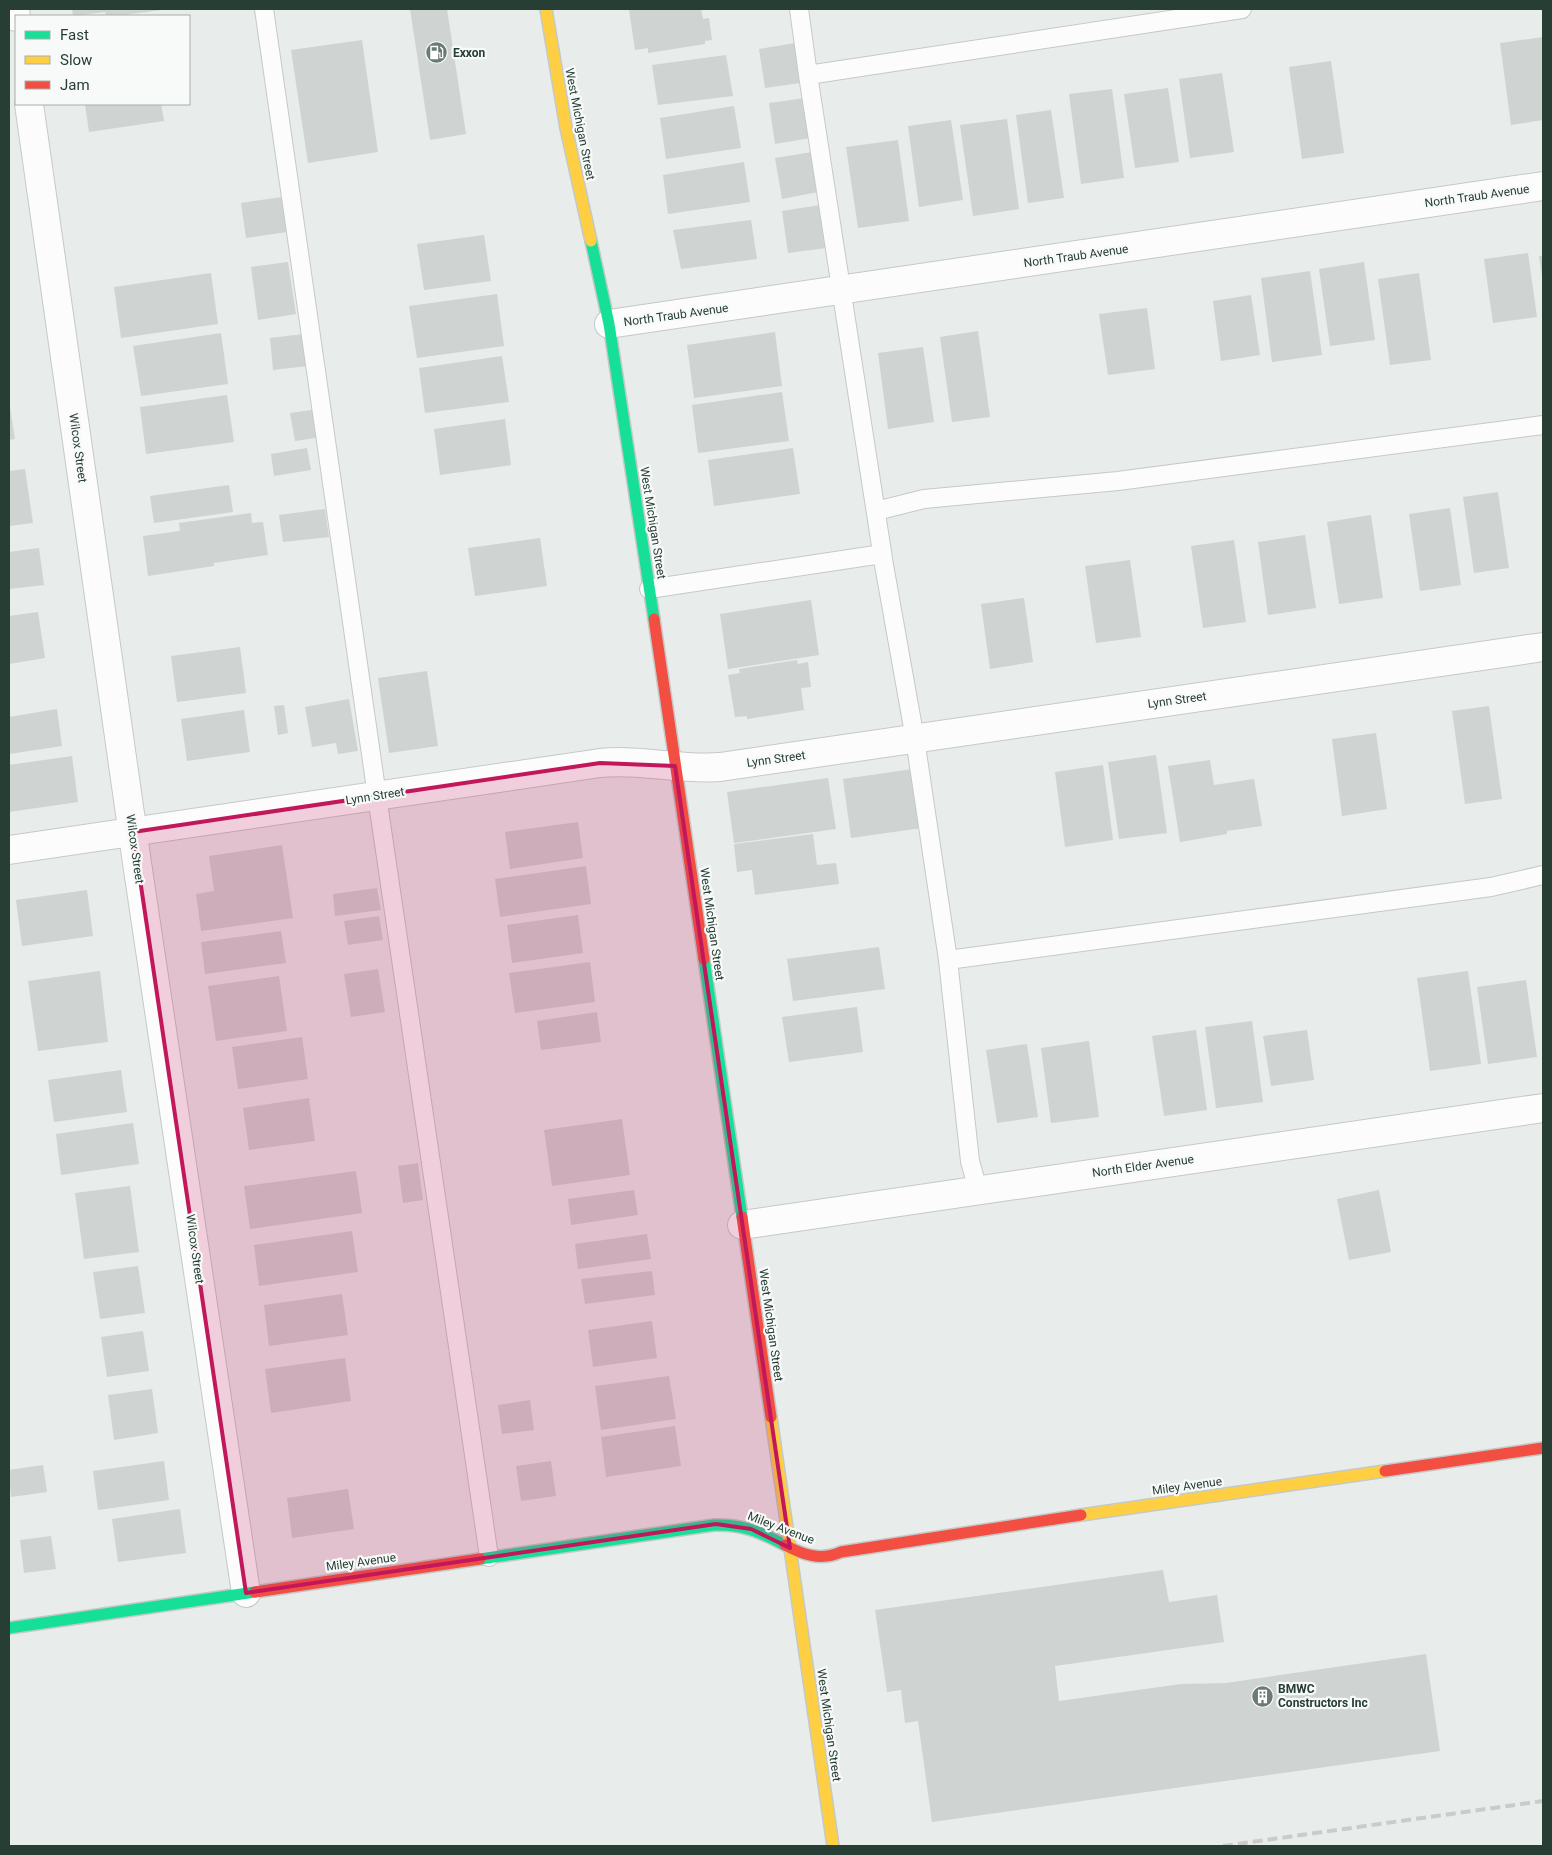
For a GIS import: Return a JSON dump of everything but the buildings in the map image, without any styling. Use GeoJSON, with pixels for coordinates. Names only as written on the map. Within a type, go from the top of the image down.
{"type":"FeatureCollection","features":[{"type":"Feature","properties":{"kind":"main road","name":"West Michigan Street"},"geometry":{"type":"LineString","coordinates":[[546,9],[566,128],[609,324],[833,1846]]}},
{"type":"Feature","properties":{"kind":"main road","name":"Miley Avenue"},"geometry":{"type":"LineString","coordinates":[[9,1628],[716,1524],[751,1529],[806,1554],[827,1557],[841,1552],[995,1528],[1543,1448]]}},
{"type":"Feature","properties":{"kind":"street","name":"Wilcox Street"},"geometry":{"type":"LineString","coordinates":[[29,105],[133,832],[246,1594]]}},
{"type":"Feature","properties":{"kind":"street","name":"North Traub Avenue"},"geometry":{"type":"LineString","coordinates":[[609,324],[1543,186]]}},
{"type":"Feature","properties":{"kind":"street","name":"Lynn Street"},"geometry":{"type":"LineString","coordinates":[[9,850],[600,763],[629,761],[692,768],[720,767],[1543,647]]}},
{"type":"Feature","properties":{"kind":"street","name":"North Elder Avenue"},"geometry":{"type":"LineString","coordinates":[[742,1224],[1543,1108]]}},
{"type":"Feature","properties":{"kind":"lane"},"geometry":{"type":"LineString","coordinates":[[264,9],[489,1558]]}},
{"type":"Feature","properties":{"kind":"lane"},"geometry":{"type":"LineString","coordinates":[[798,9],[882,554],[915,738],[948,960],[970,1161],[978,1190]]}},
{"type":"Feature","properties":{"kind":"lane"},"geometry":{"type":"LineString","coordinates":[[808,75],[1242,9]]}},
{"type":"Feature","properties":{"kind":"lane"},"geometry":{"type":"LineString","coordinates":[[876,511],[924,499],[1118,481],[1543,425]]}},
{"type":"Feature","properties":{"kind":"lane"},"geometry":{"type":"LineString","coordinates":[[649,589],[882,554]]}},
{"type":"Feature","properties":{"kind":"lane"},"geometry":{"type":"LineString","coordinates":[[948,960],[1491,887],[1543,875]]}},
{"type":"Feature","properties":{"kind":"highlighted area"},"geometry":{"type":"Polygon","coordinates":[[[600,763],[675,766],[790,1548],[751,1529],[716,1524],[246,1593],[133,832],[600,763]]]}},
{"type":"Feature","properties":{"kind":"railway"},"geometry":{"type":"LineString","coordinates":[[1223,1846],[1543,1801]]}},
{"type":"Feature","properties":{"kind":"traffic: fast"},"geometry":{"type":"LineString","coordinates":[[591,241],[609,324],[654,619]]}},
{"type":"Feature","properties":{"kind":"traffic: fast"},"geometry":{"type":"LineString","coordinates":[[704,959],[742,1217]]}},
{"type":"Feature","properties":{"kind":"traffic: fast"},"geometry":{"type":"LineString","coordinates":[[480,1559],[714,1525],[743,1527],[785,1545]]}},
{"type":"Feature","properties":{"kind":"traffic: fast"},"geometry":{"type":"LineString","coordinates":[[9,1628],[255,1592]]}},
{"type":"Feature","properties":{"kind":"traffic: slow"},"geometry":{"type":"LineString","coordinates":[[546,9],[566,128],[591,241]]}},
{"type":"Feature","properties":{"kind":"traffic: slow"},"geometry":{"type":"LineString","coordinates":[[771,1417],[833,1846]]}},
{"type":"Feature","properties":{"kind":"traffic: slow"},"geometry":{"type":"LineString","coordinates":[[1081,1515],[1385,1471]]}},
{"type":"Feature","properties":{"kind":"traffic: jam"},"geometry":{"type":"LineString","coordinates":[[654,619],[704,959]]}},
{"type":"Feature","properties":{"kind":"traffic: jam"},"geometry":{"type":"LineString","coordinates":[[742,1217],[771,1417]]}},
{"type":"Feature","properties":{"kind":"traffic: jam"},"geometry":{"type":"LineString","coordinates":[[1385,1471],[1543,1448]]}},
{"type":"Feature","properties":{"kind":"traffic: jam"},"geometry":{"type":"LineString","coordinates":[[785,1545],[812,1556],[826,1556],[841,1552],[1081,1515]]}},
{"type":"Feature","properties":{"kind":"traffic: jam"},"geometry":{"type":"LineString","coordinates":[[255,1592],[480,1559]]}},
{"type":"Feature","properties":{"kind":"place","name":"Exxon"},"geometry":{"type":"Point","coordinates":[437,53]}},
{"type":"Feature","properties":{"kind":"place","name":"BMWC Constructors Inc"},"geometry":{"type":"Point","coordinates":[1262,1696]}}]}
